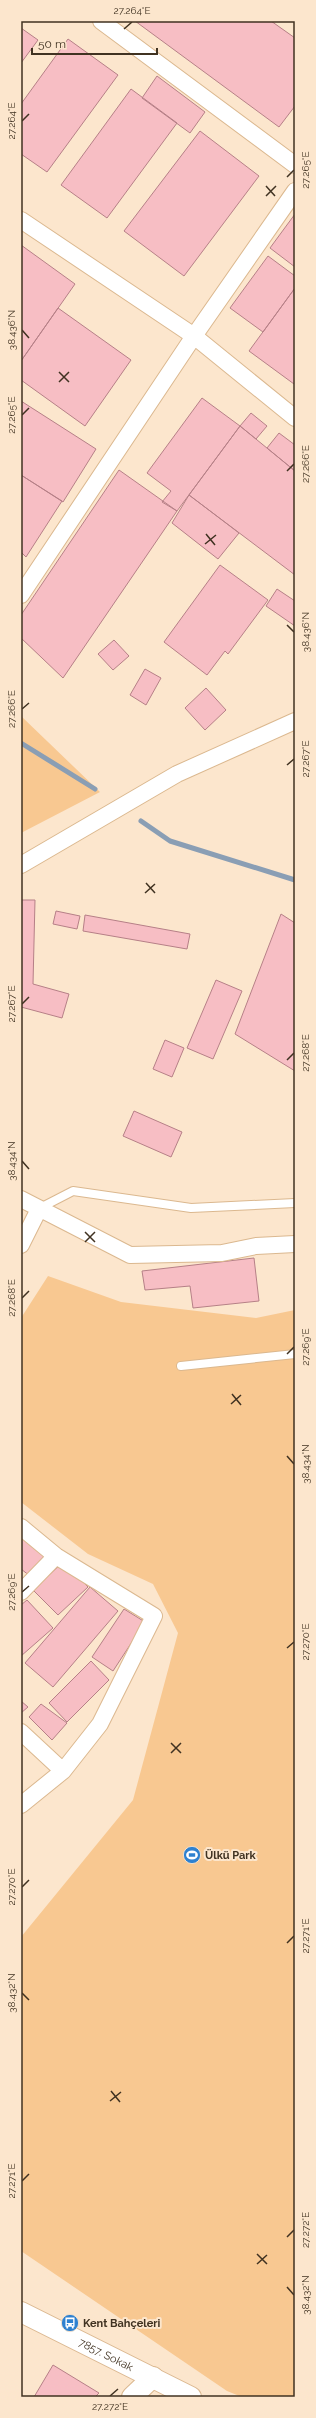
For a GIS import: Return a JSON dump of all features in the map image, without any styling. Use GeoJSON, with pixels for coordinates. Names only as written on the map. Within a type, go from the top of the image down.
{"type":"FeatureCollection","features":[{"type":"Feature","properties":{"kind":"street"},"geometry":{"type":"LineString","coordinates":[[101,21],[295,165]]}},
{"type":"Feature","properties":{"kind":"street"},"geometry":{"type":"LineString","coordinates":[[21,595],[194,336],[295,191]]}},
{"type":"Feature","properties":{"kind":"street"},"geometry":{"type":"LineString","coordinates":[[21,220],[194,336],[295,418]]}},
{"type":"Feature","properties":{"kind":"street"},"geometry":{"type":"LineString","coordinates":[[21,865],[177,774],[295,721]]}},
{"type":"Feature","properties":{"kind":"street"},"geometry":{"type":"LineString","coordinates":[[21,1199],[130,1255],[222,1253],[256,1246],[295,1244]]}},
{"type":"Feature","properties":{"kind":"street"},"geometry":{"type":"LineString","coordinates":[[21,1244],[39,1209]]}},
{"type":"Feature","properties":{"kind":"street"},"geometry":{"type":"LineString","coordinates":[[21,1527],[56,1556],[154,1616],[100,1724],[63,1771],[21,1805]]}},
{"type":"Feature","properties":{"kind":"street"},"geometry":{"type":"LineString","coordinates":[[21,1592],[56,1556]]}},
{"type":"Feature","properties":{"kind":"street"},"geometry":{"type":"LineString","coordinates":[[21,1732],[63,1771]]}},
{"type":"Feature","properties":{"kind":"street","name":"7857. Sokak"},"geometry":{"type":"LineString","coordinates":[[21,2312],[191,2397]]}},
{"type":"Feature","properties":{"kind":"street"},"geometry":{"type":"LineString","coordinates":[[132,2397],[153,2377]]}},
{"type":"Feature","properties":{"kind":"lane"},"geometry":{"type":"LineString","coordinates":[[39,1209],[73,1191],[191,1208],[295,1202]]}},
{"type":"Feature","properties":{"kind":"lane"},"geometry":{"type":"LineString","coordinates":[[181,1366],[295,1354]]}},
{"type":"Feature","properties":{"kind":"shaded area"},"geometry":{"type":"Polygon","coordinates":[[[21,716],[100,792],[21,833],[21,716]]]}},
{"type":"Feature","properties":{"kind":"shaded area","name":"Ülkü Park"},"geometry":{"type":"Polygon","coordinates":[[[48,1276],[121,1302],[256,1318],[295,1310],[295,2397],[242,2397],[227,2391],[21,2251],[21,1937],[133,1800],[178,1633],[153,1584],[88,1554],[21,1502],[21,1318],[48,1276]]]}},
{"type":"Feature","properties":{"kind":"building"},"geometry":{"type":"Polygon","coordinates":[[[135,21],[271,21],[295,38],[295,106],[279,127],[135,21]]]}},
{"type":"Feature","properties":{"kind":"building"},"geometry":{"type":"Polygon","coordinates":[[[21,28],[38,40],[21,63],[21,28]]]}},
{"type":"Feature","properties":{"kind":"building"},"geometry":{"type":"Polygon","coordinates":[[[68,39],[118,75],[47,172],[21,154],[21,104],[68,39]]]}},
{"type":"Feature","properties":{"kind":"building"},"geometry":{"type":"Polygon","coordinates":[[[157,76],[205,112],[190,133],[142,98],[157,76]]]}},
{"type":"Feature","properties":{"kind":"building"},"geometry":{"type":"Polygon","coordinates":[[[131,89],[177,123],[107,218],[61,185],[131,89]]]}},
{"type":"Feature","properties":{"kind":"building"},"geometry":{"type":"Polygon","coordinates":[[[200,131],[259,176],[184,276],[124,231],[200,131]]]}},
{"type":"Feature","properties":{"kind":"building"},"geometry":{"type":"Polygon","coordinates":[[[295,214],[295,267],[270,248],[295,214]]]}},
{"type":"Feature","properties":{"kind":"building"},"geometry":{"type":"Polygon","coordinates":[[[21,245],[75,284],[21,361],[21,245]]]}},
{"type":"Feature","properties":{"kind":"building"},"geometry":{"type":"Polygon","coordinates":[[[268,256],[295,276],[295,288],[263,332],[230,308],[268,256]]]}},
{"type":"Feature","properties":{"kind":"building"},"geometry":{"type":"Polygon","coordinates":[[[295,288],[295,382],[294,384],[249,351],[295,288]]]}},
{"type":"Feature","properties":{"kind":"building"},"geometry":{"type":"Polygon","coordinates":[[[58,308],[131,360],[85,426],[21,380],[21,361],[58,308]]]}},
{"type":"Feature","properties":{"kind":"building"},"geometry":{"type":"Polygon","coordinates":[[[202,398],[240,426],[177,511],[162,502],[171,491],[147,473],[202,398]]]}},
{"type":"Feature","properties":{"kind":"building"},"geometry":{"type":"Polygon","coordinates":[[[21,401],[96,449],[63,502],[21,475],[21,401]]]}},
{"type":"Feature","properties":{"kind":"building"},"geometry":{"type":"Polygon","coordinates":[[[251,413],[267,426],[256,439],[240,426],[251,413]]]}},
{"type":"Feature","properties":{"kind":"building"},"geometry":{"type":"Polygon","coordinates":[[[240,426],[295,471],[295,575],[189,495],[240,426]]]}},
{"type":"Feature","properties":{"kind":"building"},"geometry":{"type":"Polygon","coordinates":[[[279,433],[295,445],[295,471],[267,448],[279,433]]]}},
{"type":"Feature","properties":{"kind":"building"},"geometry":{"type":"Polygon","coordinates":[[[119,470],[177,511],[63,678],[21,638],[21,615],[119,470]]]}},
{"type":"Feature","properties":{"kind":"building"},"geometry":{"type":"Polygon","coordinates":[[[21,475],[62,501],[26,557],[21,552],[21,475]]]}},
{"type":"Feature","properties":{"kind":"building"},"geometry":{"type":"Polygon","coordinates":[[[189,495],[239,533],[218,559],[172,523],[189,495]]]}},
{"type":"Feature","properties":{"kind":"building"},"geometry":{"type":"Polygon","coordinates":[[[220,565],[268,600],[228,654],[225,651],[207,675],[164,642],[220,565]]]}},
{"type":"Feature","properties":{"kind":"building"},"geometry":{"type":"Polygon","coordinates":[[[277,589],[295,601],[295,626],[266,606],[277,589]]]}},
{"type":"Feature","properties":{"kind":"building"},"geometry":{"type":"Polygon","coordinates":[[[114,640],[129,656],[113,670],[98,654],[114,640]]]}},
{"type":"Feature","properties":{"kind":"building"},"geometry":{"type":"Polygon","coordinates":[[[145,669],[161,678],[146,705],[130,695],[145,669]]]}},
{"type":"Feature","properties":{"kind":"building"},"geometry":{"type":"Polygon","coordinates":[[[206,688],[226,710],[205,730],[185,708],[206,688]]]}},
{"type":"Feature","properties":{"kind":"building"},"geometry":{"type":"Polygon","coordinates":[[[21,900],[35,900],[33,984],[69,994],[62,1018],[21,1007],[21,900]]]}},
{"type":"Feature","properties":{"kind":"building"},"geometry":{"type":"Polygon","coordinates":[[[56,911],[80,916],[77,929],[53,924],[56,911]]]}},
{"type":"Feature","properties":{"kind":"building"},"geometry":{"type":"Polygon","coordinates":[[[281,914],[295,923],[295,1071],[235,1034],[281,914]]]}},
{"type":"Feature","properties":{"kind":"building"},"geometry":{"type":"Polygon","coordinates":[[[85,915],[190,934],[187,949],[83,931],[85,915]]]}},
{"type":"Feature","properties":{"kind":"building"},"geometry":{"type":"Polygon","coordinates":[[[216,980],[242,991],[213,1059],[187,1048],[216,980]]]}},
{"type":"Feature","properties":{"kind":"building"},"geometry":{"type":"Polygon","coordinates":[[[165,1040],[184,1048],[172,1077],[153,1069],[165,1040]]]}},
{"type":"Feature","properties":{"kind":"building"},"geometry":{"type":"Polygon","coordinates":[[[134,1111],[182,1132],[171,1157],[123,1136],[134,1111]]]}},
{"type":"Feature","properties":{"kind":"building"},"geometry":{"type":"Polygon","coordinates":[[[254,1258],[259,1301],[193,1308],[190,1286],[145,1290],[142,1271],[254,1258]]]}},
{"type":"Feature","properties":{"kind":"building"},"geometry":{"type":"Polygon","coordinates":[[[21,1533],[47,1554],[30,1576],[21,1569],[21,1533]]]}},
{"type":"Feature","properties":{"kind":"building"},"geometry":{"type":"Polygon","coordinates":[[[64,1561],[88,1587],[58,1615],[33,1590],[64,1561]]]}},
{"type":"Feature","properties":{"kind":"building"},"geometry":{"type":"Polygon","coordinates":[[[90,1587],[118,1611],[53,1687],[25,1663],[90,1587]]]}},
{"type":"Feature","properties":{"kind":"building"},"geometry":{"type":"Polygon","coordinates":[[[27,1600],[53,1628],[21,1656],[21,1605],[27,1600]]]}},
{"type":"Feature","properties":{"kind":"building"},"geometry":{"type":"Polygon","coordinates":[[[124,1609],[145,1622],[113,1671],[92,1657],[124,1609]]]}},
{"type":"Feature","properties":{"kind":"building"},"geometry":{"type":"Polygon","coordinates":[[[91,1661],[109,1680],[67,1722],[49,1703],[91,1661]]]}},
{"type":"Feature","properties":{"kind":"building"},"geometry":{"type":"Polygon","coordinates":[[[21,1701],[28,1707],[21,1713],[21,1701]]]}},
{"type":"Feature","properties":{"kind":"building"},"geometry":{"type":"Polygon","coordinates":[[[41,1704],[67,1723],[52,1740],[29,1717],[41,1704]]]}},
{"type":"Feature","properties":{"kind":"building"},"geometry":{"type":"Polygon","coordinates":[[[53,2365],[99,2393],[95,2397],[34,2397],[53,2365]]]}},
{"type":"Feature","properties":{"kind":"waterway"},"geometry":{"type":"LineString","coordinates":[[21,743],[95,789]]}},
{"type":"Feature","properties":{"kind":"waterway"},"geometry":{"type":"LineString","coordinates":[[141,821],[170,841],[295,880]]}},
{"type":"Feature","properties":{"kind":"place","name":"Ülkü Park"},"geometry":{"type":"Point","coordinates":[192,1855]}},
{"type":"Feature","properties":{"kind":"place","name":"Kent Bahçeleri"},"geometry":{"type":"Point","coordinates":[70,2323]}}]}
